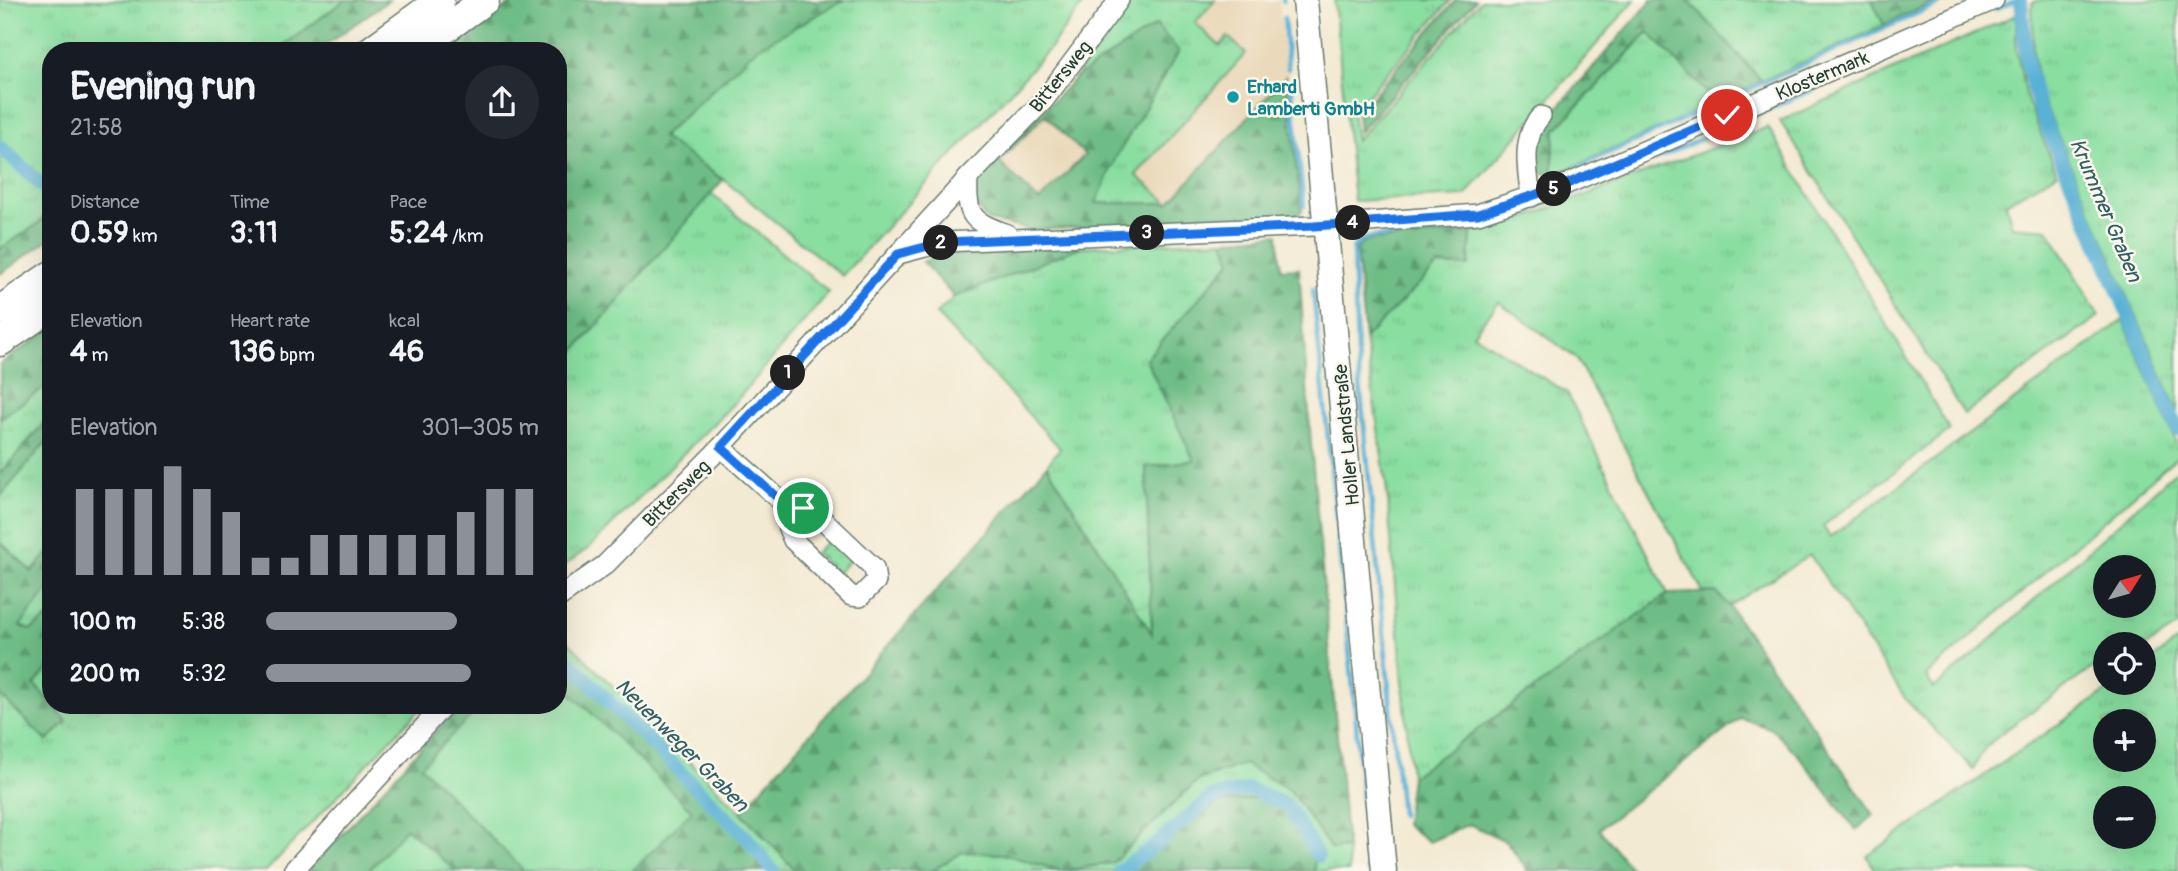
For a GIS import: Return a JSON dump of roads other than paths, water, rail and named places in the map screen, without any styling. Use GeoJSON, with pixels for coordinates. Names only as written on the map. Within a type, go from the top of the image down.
{"type":"FeatureCollection","features":[{"type":"Feature","properties":{"kind":"highway"},"geometry":{"type":"LineString","coordinates":[[382,42],[440,0]]}},
{"type":"Feature","properties":{"kind":"highway"},"geometry":{"type":"LineString","coordinates":[[427,42],[485,0]]}},
{"type":"Feature","properties":{"kind":"highway"},"geometry":{"type":"LineString","coordinates":[[0,310],[42,281]]}},
{"type":"Feature","properties":{"kind":"highway"},"geometry":{"type":"LineString","coordinates":[[0,342],[42,313]]}},
{"type":"Feature","properties":{"kind":"main road","name":"Holler Landstraße"},"geometry":{"type":"LineString","coordinates":[[1305,0],[1384,871]]}},
{"type":"Feature","properties":{"kind":"street","name":"Bittersweg"},"geometry":{"type":"LineString","coordinates":[[567,592],[605,565],[721,447],[968,178],[1044,100],[1119,0]]}},
{"type":"Feature","properties":{"kind":"street","name":"Klostermark"},"geometry":{"type":"LineString","coordinates":[[1326,226],[1478,214],[1531,197],[1567,184],[1994,0]]}},
{"type":"Feature","properties":{"kind":"street"},"geometry":{"type":"LineString","coordinates":[[1531,197],[1526,165],[1531,127],[1541,116]]}},
{"type":"Feature","properties":{"kind":"street"},"geometry":{"type":"LineString","coordinates":[[968,178],[967,204],[979,224],[1017,238]]}},
{"type":"Feature","properties":{"kind":"street"},"geometry":{"type":"LineString","coordinates":[[898,254],[944,242],[1326,226]]}},
{"type":"Feature","properties":{"kind":"street"},"geometry":{"type":"LineString","coordinates":[[721,447],[792,511]]}},
{"type":"Feature","properties":{"kind":"street"},"geometry":{"type":"LineString","coordinates":[[803,508],[816,513],[874,568],[876,581],[860,597],[851,596],[793,540],[788,528],[792,511],[803,508]]}},
{"type":"Feature","properties":{"kind":"street"},"geometry":{"type":"LineString","coordinates":[[293,871],[435,714]]}},
{"type":"Feature","properties":{"kind":"waterway"},"geometry":{"type":"LineString","coordinates":[[1562,174],[1947,0]]}},
{"type":"Feature","properties":{"kind":"waterway"},"geometry":{"type":"LineString","coordinates":[[1996,9],[2017,0]]}},
{"type":"Feature","properties":{"kind":"waterway","name":"Krummer Graben"},"geometry":{"type":"LineString","coordinates":[[2021,0],[2026,58],[2039,108],[2178,430]]}},
{"type":"Feature","properties":{"kind":"waterway"},"geometry":{"type":"LineString","coordinates":[[1284,18],[1288,69]]}},
{"type":"Feature","properties":{"kind":"waterway"},"geometry":{"type":"LineString","coordinates":[[1401,815],[1357,352],[1353,250],[1358,242],[1367,238],[1477,227],[1501,222],[1633,169],[1962,24]]}},
{"type":"Feature","properties":{"kind":"waterway"},"geometry":{"type":"LineString","coordinates":[[1291,83],[1304,206]]}},
{"type":"Feature","properties":{"kind":"waterway","name":"Neuenweger Graben"},"geometry":{"type":"LineString","coordinates":[[0,147],[42,185]]}},
{"type":"Feature","properties":{"kind":"waterway"},"geometry":{"type":"LineString","coordinates":[[1313,289],[1355,708],[1366,853]]}},
{"type":"Feature","properties":{"kind":"waterway","name":"Neuenweger Graben"},"geometry":{"type":"LineString","coordinates":[[567,660],[747,838],[773,871]]}},
{"type":"Feature","properties":{"kind":"waterway","name":"Neuenweger Graben"},"geometry":{"type":"LineString","coordinates":[[1119,871],[1148,851],[1212,797],[1249,789],[1288,806],[1318,856]]}},
{"type":"Feature","properties":{"kind":"place","name":"Erhard Lamberti GmbH"},"geometry":{"type":"Point","coordinates":[1233,97]}}]}
